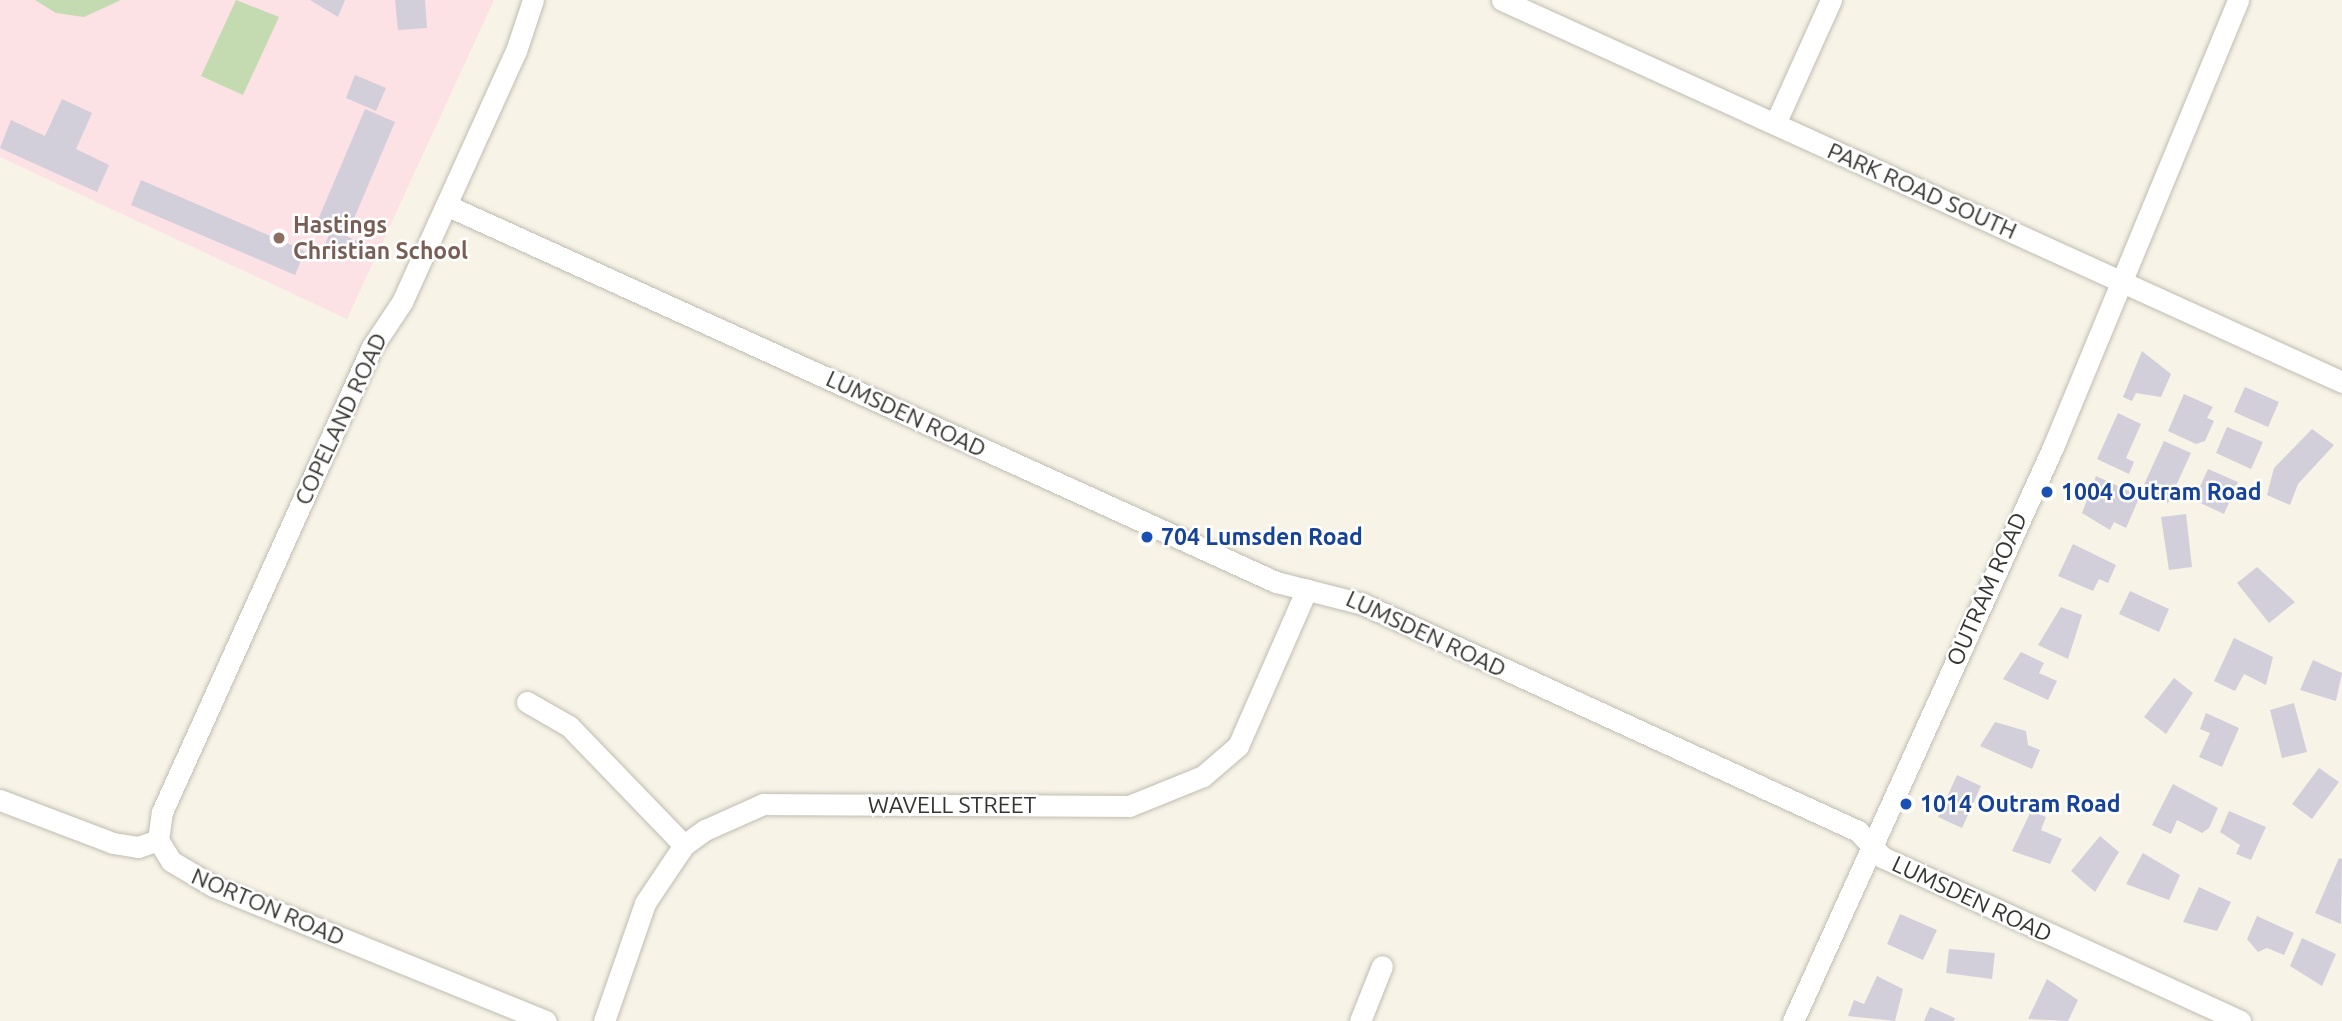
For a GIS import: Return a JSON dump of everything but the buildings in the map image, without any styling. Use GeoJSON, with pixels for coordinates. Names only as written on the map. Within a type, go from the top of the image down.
{"type":"FeatureCollection","features":[{"type":"Feature","properties":{"kind":"street","name":"COPELAND ROAD"},"geometry":{"type":"LineString","coordinates":[[158,840],[162,811],[372,347],[402,302],[533,0]]}},
{"type":"Feature","properties":{"kind":"street","name":"PARK ROAD SOUTH"},"geometry":{"type":"LineString","coordinates":[[1502,0],[2342,382]]}},
{"type":"Feature","properties":{"kind":"street"},"geometry":{"type":"LineString","coordinates":[[1775,124],[1831,0]]}},
{"type":"Feature","properties":{"kind":"street","name":"OUTRAM ROAD"},"geometry":{"type":"LineString","coordinates":[[1793,1021],[1869,845],[2053,447],[2238,0]]}},
{"type":"Feature","properties":{"kind":"street","name":"LUMSDEN ROAD"},"geometry":{"type":"LineString","coordinates":[[446,205],[1164,533],[1307,589],[1363,604],[1858,831],[1869,845],[1893,863],[2240,1021]]}},
{"type":"Feature","properties":{"kind":"street","name":"WAVELL STREET"},"geometry":{"type":"LineString","coordinates":[[604,1021],[645,903],[684,845],[763,804],[1129,806],[1191,781],[1238,746],[1307,589]]}},
{"type":"Feature","properties":{"kind":"street"},"geometry":{"type":"LineString","coordinates":[[527,702],[569,726],[684,845]]}},
{"type":"Feature","properties":{"kind":"street"},"geometry":{"type":"LineString","coordinates":[[0,800],[113,843],[138,846],[158,840]]}},
{"type":"Feature","properties":{"kind":"street","name":"NORTON ROAD"},"geometry":{"type":"LineString","coordinates":[[158,840],[171,862],[213,886],[546,1021]]}},
{"type":"Feature","properties":{"kind":"street"},"geometry":{"type":"LineString","coordinates":[[1360,1021],[1382,965]]}},
{"type":"Feature","properties":{"kind":"shaded area","name":"Hastings Christian School"},"geometry":{"type":"Polygon","coordinates":[[[0,0],[494,0],[347,319],[0,157],[0,0]]]}},
{"type":"Feature","properties":{"kind":"green space"},"geometry":{"type":"Polygon","coordinates":[[[35,0],[121,0],[84,17],[56,13],[35,0]]]}},
{"type":"Feature","properties":{"kind":"green space"},"geometry":{"type":"Polygon","coordinates":[[[236,0],[279,17],[243,95],[201,76],[236,0]]]}},
{"type":"Feature","properties":{"kind":"place","name":"Hastings Christian School"},"geometry":{"type":"Point","coordinates":[279,238]}},
{"type":"Feature","properties":{"kind":"place","name":"1004 Outram Road"},"geometry":{"type":"Point","coordinates":[2047,492]}},
{"type":"Feature","properties":{"kind":"place","name":"704 Lumsden Road"},"geometry":{"type":"Point","coordinates":[1147,537]}},
{"type":"Feature","properties":{"kind":"place","name":"1014 Outram Road"},"geometry":{"type":"Point","coordinates":[1906,804]}}]}
